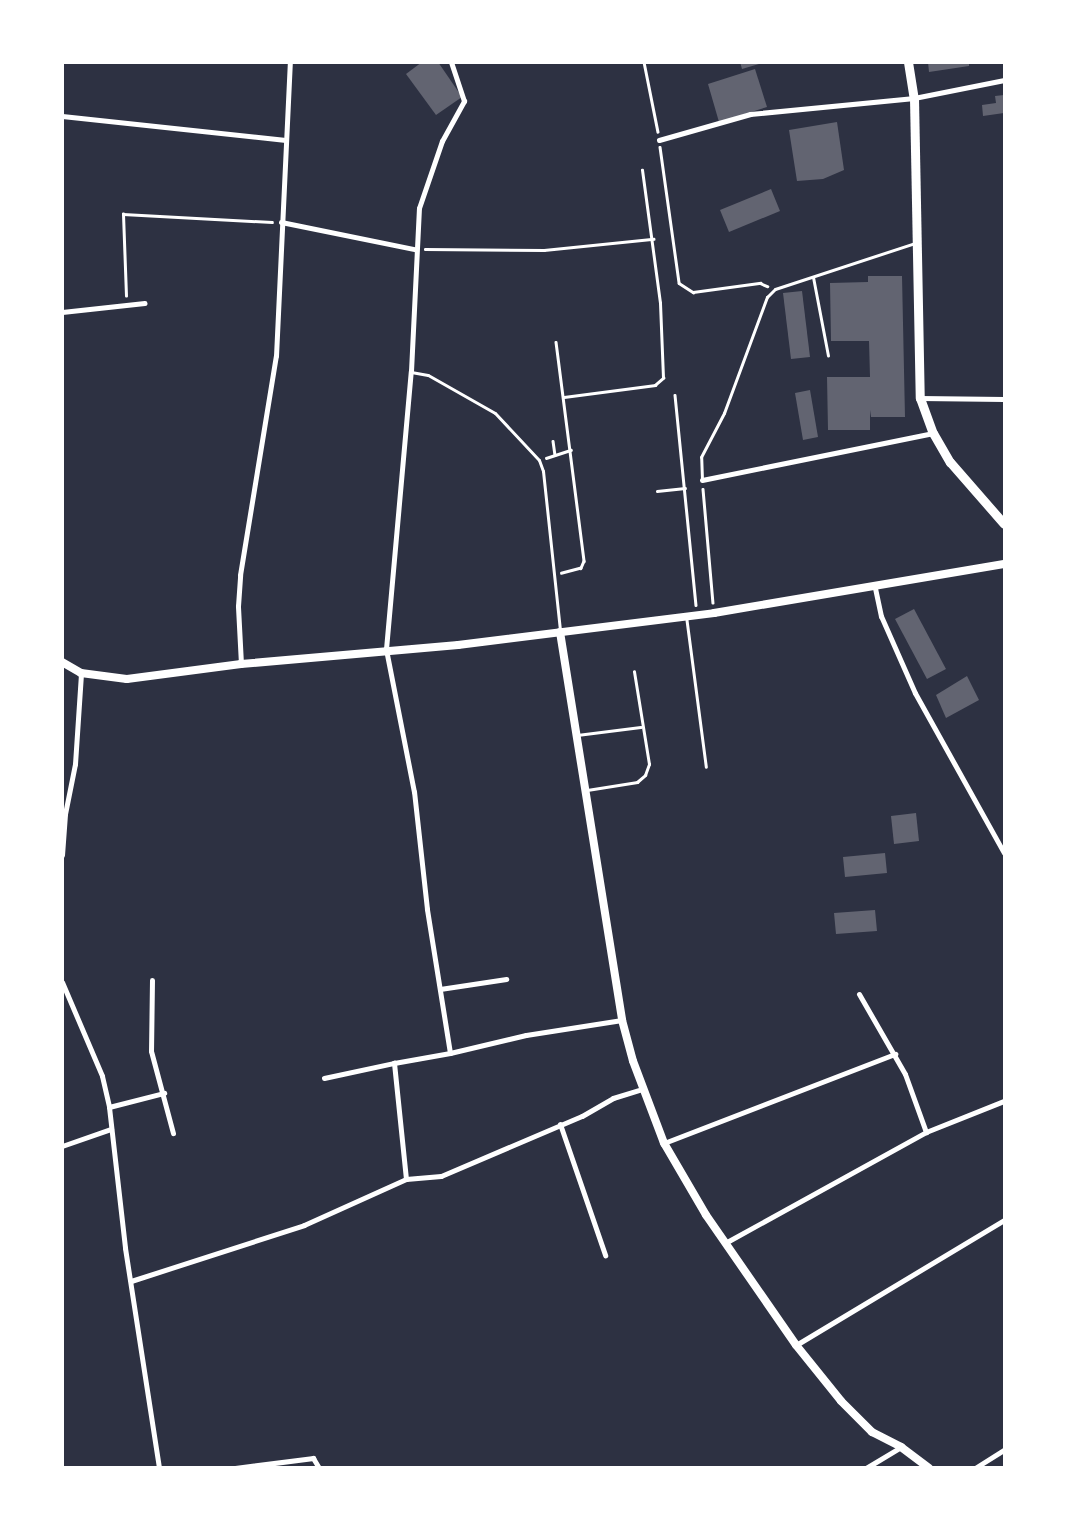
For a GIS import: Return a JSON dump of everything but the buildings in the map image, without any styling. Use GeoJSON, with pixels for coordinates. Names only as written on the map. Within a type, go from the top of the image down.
{"type":"FeatureCollection","features":[{"type":"Feature","properties":{"kind":"main road"},"geometry":{"type":"LineString","coordinates":[[908,62],[914,98],[920,398],[933,433],[956,469],[1004,524]]}},
{"type":"Feature","properties":{"kind":"street"},"geometry":{"type":"LineString","coordinates":[[241,664],[240,583],[276,356],[290,62]]}},
{"type":"Feature","properties":{"kind":"street"},"geometry":{"type":"LineString","coordinates":[[450,1052],[442,1017],[440,989],[427,909],[414,792],[386,649],[411,372],[414,249],[419,208],[429,174],[442,141],[464,101],[451,62]]}},
{"type":"Feature","properties":{"kind":"street"},"geometry":{"type":"LineString","coordinates":[[660,140],[750,114],[914,98],[1004,80]]}},
{"type":"Feature","properties":{"kind":"street"},"geometry":{"type":"LineString","coordinates":[[62,116],[286,140]]}},
{"type":"Feature","properties":{"kind":"street"},"geometry":{"type":"LineString","coordinates":[[281,222],[414,249]]}},
{"type":"Feature","properties":{"kind":"street"},"geometry":{"type":"LineString","coordinates":[[62,312],[146,303]]}},
{"type":"Feature","properties":{"kind":"street"},"geometry":{"type":"LineString","coordinates":[[920,398],[1004,399]]}},
{"type":"Feature","properties":{"kind":"street"},"geometry":{"type":"LineString","coordinates":[[702,480],[933,433]]}},
{"type":"Feature","properties":{"kind":"street"},"geometry":{"type":"LineString","coordinates":[[62,662],[81,672],[127,679],[241,664],[560,632],[714,613],[875,588],[1004,564]]}},
{"type":"Feature","properties":{"kind":"street"},"geometry":{"type":"LineString","coordinates":[[875,588],[881,616],[915,693],[1004,853]]}},
{"type":"Feature","properties":{"kind":"street"},"geometry":{"type":"LineString","coordinates":[[560,632],[575,736],[622,1020],[643,1089],[664,1143],[678,1172],[725,1243],[796,1345],[856,1420],[901,1447],[928,1468]]}},
{"type":"Feature","properties":{"kind":"street"},"geometry":{"type":"LineString","coordinates":[[62,855],[65,814],[75,764],[81,672]]}},
{"type":"Feature","properties":{"kind":"street"},"geometry":{"type":"LineString","coordinates":[[440,989],[506,979]]}},
{"type":"Feature","properties":{"kind":"street"},"geometry":{"type":"LineString","coordinates":[[152,980],[152,1050],[173,1133]]}},
{"type":"Feature","properties":{"kind":"street"},"geometry":{"type":"LineString","coordinates":[[62,982],[102,1076],[109,1107],[130,1281],[159,1468]]}},
{"type":"Feature","properties":{"kind":"street"},"geometry":{"type":"LineString","coordinates":[[859,994],[895,1054],[920,1111],[926,1132]]}},
{"type":"Feature","properties":{"kind":"street"},"geometry":{"type":"LineString","coordinates":[[324,1078],[526,1035],[622,1020]]}},
{"type":"Feature","properties":{"kind":"street"},"geometry":{"type":"LineString","coordinates":[[664,1143],[895,1054]]}},
{"type":"Feature","properties":{"kind":"street"},"geometry":{"type":"LineString","coordinates":[[394,1063],[406,1179]]}},
{"type":"Feature","properties":{"kind":"street"},"geometry":{"type":"LineString","coordinates":[[130,1281],[304,1225],[406,1179],[440,1176],[560,1124],[623,1094],[643,1089]]}},
{"type":"Feature","properties":{"kind":"street"},"geometry":{"type":"LineString","coordinates":[[109,1107],[164,1093]]}},
{"type":"Feature","properties":{"kind":"street"},"geometry":{"type":"LineString","coordinates":[[725,1243],[926,1132],[1004,1101]]}},
{"type":"Feature","properties":{"kind":"street"},"geometry":{"type":"LineString","coordinates":[[560,1124],[605,1255]]}},
{"type":"Feature","properties":{"kind":"street"},"geometry":{"type":"LineString","coordinates":[[62,1146],[112,1129]]}},
{"type":"Feature","properties":{"kind":"street"},"geometry":{"type":"LineString","coordinates":[[796,1345],[1004,1220]]}},
{"type":"Feature","properties":{"kind":"street"},"geometry":{"type":"LineString","coordinates":[[866,1468],[901,1447]]}},
{"type":"Feature","properties":{"kind":"street"},"geometry":{"type":"LineString","coordinates":[[975,1468],[1004,1450]]}},
{"type":"Feature","properties":{"kind":"street"},"geometry":{"type":"LineString","coordinates":[[235,1468],[313,1458],[319,1468]]}},
{"type":"Feature","properties":{"kind":"street"},"geometry":{"type":"LineString","coordinates":[[644,1468],[659,1468]]}},
{"type":"Feature","properties":{"kind":"lane"},"geometry":{"type":"LineString","coordinates":[[702,480],[701,457],[724,413],[767,297],[776,289],[916,242]]}},
{"type":"Feature","properties":{"kind":"lane"},"geometry":{"type":"LineString","coordinates":[[813,277],[828,356]]}},
{"type":"Feature","properties":{"kind":"lane"},"geometry":{"type":"LineString","coordinates":[[411,372],[428,375],[495,413],[539,460],[543,472],[560,632]]}},
{"type":"Feature","properties":{"kind":"lane"},"geometry":{"type":"LineString","coordinates":[[686,615],[706,767]]}},
{"type":"Feature","properties":{"kind":"lane"},"geometry":{"type":"LineString","coordinates":[[584,790],[637,782],[645,775],[649,764],[641,727],[634,671]]}},
{"type":"Feature","properties":{"kind":"lane"},"geometry":{"type":"LineString","coordinates":[[575,736],[641,727]]}},
{"type":"Feature","properties":{"kind":"path"},"geometry":{"type":"LineString","coordinates":[[644,62],[660,140],[679,283],[693,292],[760,283],[776,289]]}},
{"type":"Feature","properties":{"kind":"path"},"geometry":{"type":"LineString","coordinates":[[564,397],[660,383],[664,373],[653,239],[642,170]]}},
{"type":"Feature","properties":{"kind":"path"},"geometry":{"type":"LineString","coordinates":[[126,305],[123,214],[281,222]]}},
{"type":"Feature","properties":{"kind":"path"},"geometry":{"type":"LineString","coordinates":[[414,249],[535,250],[653,239]]}},
{"type":"Feature","properties":{"kind":"path"},"geometry":{"type":"LineString","coordinates":[[553,574],[573,572],[581,568],[584,561],[556,342]]}},
{"type":"Feature","properties":{"kind":"path"},"geometry":{"type":"LineString","coordinates":[[675,395],[697,614]]}},
{"type":"Feature","properties":{"kind":"path"},"geometry":{"type":"LineString","coordinates":[[553,441],[555,455]]}},
{"type":"Feature","properties":{"kind":"path"},"geometry":{"type":"LineString","coordinates":[[539,460],[571,450]]}},
{"type":"Feature","properties":{"kind":"path"},"geometry":{"type":"LineString","coordinates":[[702,480],[714,613]]}},
{"type":"Feature","properties":{"kind":"path"},"geometry":{"type":"LineString","coordinates":[[657,491],[685,488]]}}]}
